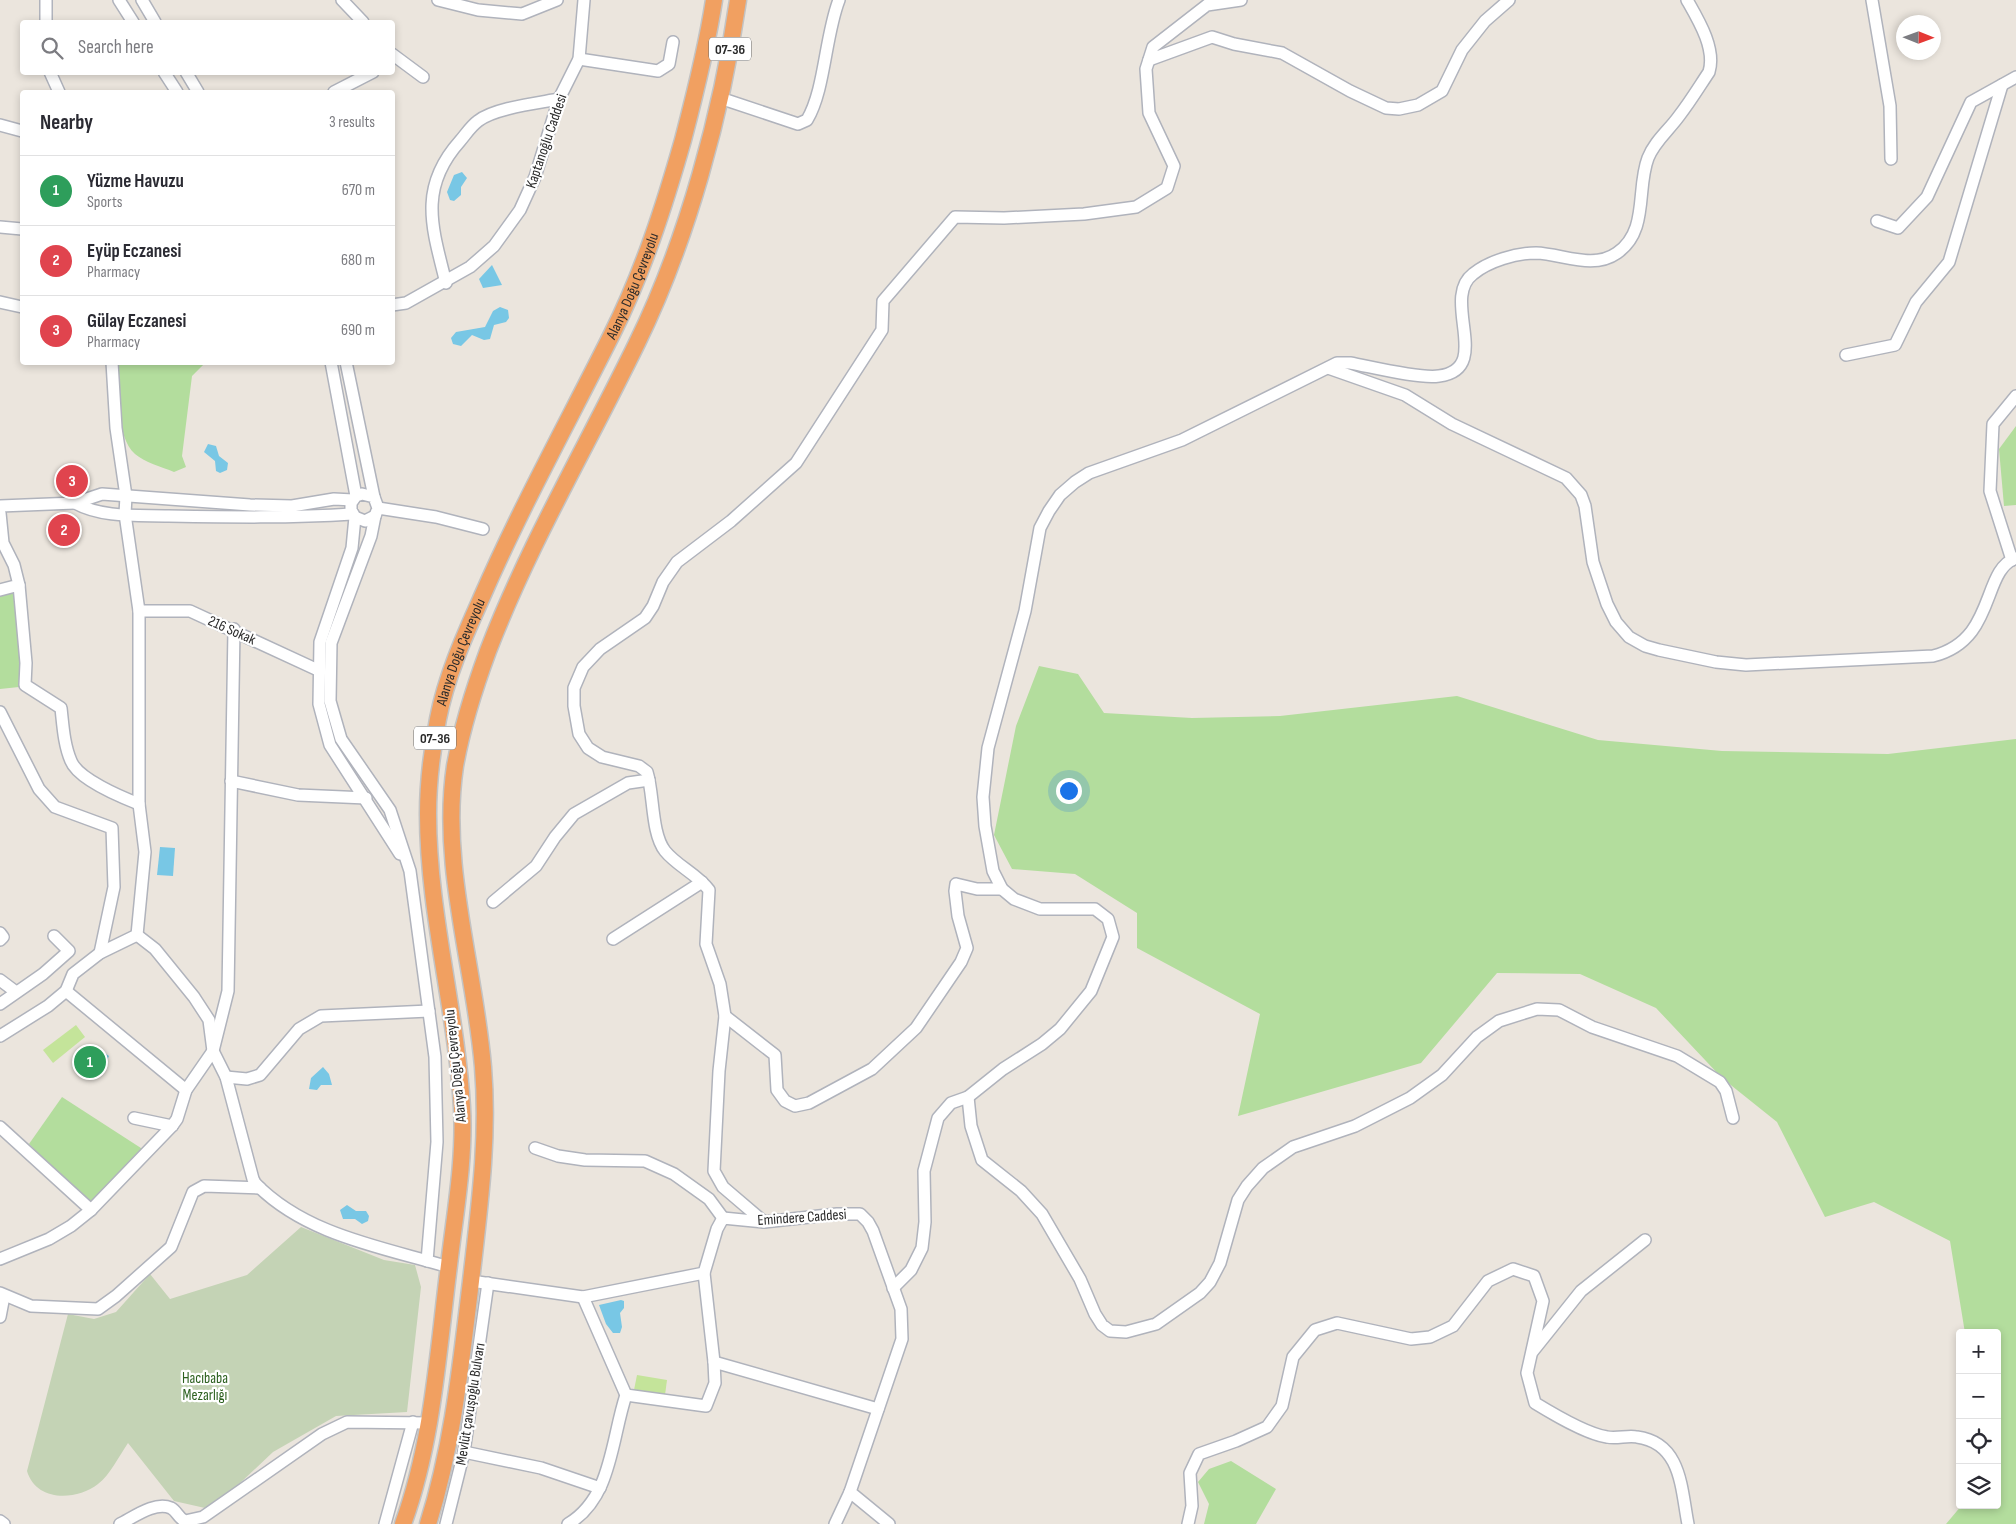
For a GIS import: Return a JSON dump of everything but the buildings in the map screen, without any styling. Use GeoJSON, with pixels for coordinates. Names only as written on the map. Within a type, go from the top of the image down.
{"type":"FeatureCollection","features":[{"type":"Feature","properties":{"kind":"highway","name":"Alanya Doğu Çevreyolu"},"geometry":{"type":"LineString","coordinates":[[403,1524],[416,1484],[420,1422],[448,1267],[460,1159],[462,1110],[457,1058],[430,858],[428,813],[430,771],[439,715],[452,669],[494,570],[639,277],[659,222],[695,95],[714,0]]}},
{"type":"Feature","properties":{"kind":"highway","name":"Alanya Doğu Çevreyolu"},"geometry":{"type":"LineString","coordinates":[[428,1524],[441,1479],[456,1409],[485,1159],[486,1112],[483,1064],[454,853],[452,811],[455,768],[465,720],[479,677],[509,599],[583,448],[638,342],[664,282],[720,98],[738,0]]}},
{"type":"Feature","properties":{"kind":"street"},"geometry":{"type":"LineString","coordinates":[[46,0],[46,20]]}},
{"type":"Feature","properties":{"kind":"street"},"geometry":{"type":"LineString","coordinates":[[119,0],[132,20]]}},
{"type":"Feature","properties":{"kind":"street"},"geometry":{"type":"LineString","coordinates":[[142,0],[154,20]]}},
{"type":"Feature","properties":{"kind":"street"},"geometry":{"type":"LineString","coordinates":[[342,0],[361,20]]}},
{"type":"Feature","properties":{"kind":"street"},"geometry":{"type":"LineString","coordinates":[[438,0],[478,10],[522,14],[558,0]]}},
{"type":"Feature","properties":{"kind":"street","name":"Kaptanoğlu Caddesi"},"geometry":{"type":"LineString","coordinates":[[395,305],[406,303],[446,283],[470,267],[494,246],[520,210],[535,177],[558,99],[579,59],[584,0]]}},
{"type":"Feature","properties":{"kind":"street"},"geometry":{"type":"LineString","coordinates":[[720,98],[792,122],[802,123],[807,120],[816,95],[832,18],[839,0]]}},
{"type":"Feature","properties":{"kind":"street"},"geometry":{"type":"LineString","coordinates":[[764,1222],[723,1187],[714,1171],[719,1071],[725,1016],[720,984],[706,944],[709,890],[665,850],[658,833],[647,772],[639,766],[602,757],[588,748],[579,734],[574,706],[574,688],[583,667],[600,649],[645,618],[653,606],[663,582],[677,562],[731,522],[796,463],[882,330],[882,301],[956,218],[1075,215],[1136,208],[1167,188],[1174,166],[1149,113],[1146,69],[1153,47],[1207,5],[1241,0]]}},
{"type":"Feature","properties":{"kind":"street"},"geometry":{"type":"LineString","coordinates":[[1148,60],[1212,37],[1234,44],[1282,54],[1386,108],[1399,109],[1418,105],[1442,91],[1462,50],[1485,22],[1509,0]]}},
{"type":"Feature","properties":{"kind":"street"},"geometry":{"type":"LineString","coordinates":[[893,1288],[911,1270],[922,1248],[925,1222],[924,1171],[938,1118],[952,1103],[968,1097],[1003,1069],[1042,1044],[1076,1012],[1091,991],[1113,937],[1108,919],[1095,909],[1040,909],[1014,899],[1002,889],[994,871],[988,849],[983,807],[984,774],[990,738],[1025,611],[1040,528],[1048,511],[1065,491],[1089,473],[1182,440],[1337,363],[1350,363],[1432,377],[1449,374],[1459,366],[1466,347],[1460,296],[1463,286],[1473,273],[1504,258],[1519,254],[1536,253],[1595,261],[1618,252],[1628,243],[1636,230],[1645,172],[1653,148],[1680,116],[1709,72],[1711,65],[1711,51],[1687,0]]}},
{"type":"Feature","properties":{"kind":"street"},"geometry":{"type":"LineString","coordinates":[[1872,0],[1890,106],[1891,159]]}},
{"type":"Feature","properties":{"kind":"street"},"geometry":{"type":"LineString","coordinates":[[579,59],[658,71],[669,64],[673,42]]}},
{"type":"Feature","properties":{"kind":"street"},"geometry":{"type":"LineString","coordinates":[[395,59],[423,77]]}},
{"type":"Feature","properties":{"kind":"street"},"geometry":{"type":"LineString","coordinates":[[51,75],[58,90]]}},
{"type":"Feature","properties":{"kind":"street"},"geometry":{"type":"LineString","coordinates":[[166,75],[175,90]]}},
{"type":"Feature","properties":{"kind":"street"},"geometry":{"type":"LineString","coordinates":[[188,75],[197,90]]}},
{"type":"Feature","properties":{"kind":"street"},"geometry":{"type":"LineString","coordinates":[[338,90],[367,75]]}},
{"type":"Feature","properties":{"kind":"street"},"geometry":{"type":"LineString","coordinates":[[1877,221],[1898,228],[1927,197],[1971,102],[2016,77]]}},
{"type":"Feature","properties":{"kind":"street"},"geometry":{"type":"LineString","coordinates":[[1846,355],[1895,345],[1916,302],[1949,262],[2002,85]]}},
{"type":"Feature","properties":{"kind":"street"},"geometry":{"type":"LineString","coordinates":[[446,283],[431,222],[431,198],[436,176],[446,157],[478,120],[508,109],[558,99]]}},
{"type":"Feature","properties":{"kind":"street"},"geometry":{"type":"LineString","coordinates":[[0,126],[20,131]]}},
{"type":"Feature","properties":{"kind":"street"},"geometry":{"type":"LineString","coordinates":[[0,227],[20,229]]}},
{"type":"Feature","properties":{"kind":"street"},"geometry":{"type":"LineString","coordinates":[[0,302],[20,307]]}},
{"type":"Feature","properties":{"kind":"street"},"geometry":{"type":"LineString","coordinates":[[112,365],[116,428],[126,496],[125,514],[139,611],[139,804],[145,852],[136,935]]}},
{"type":"Feature","properties":{"kind":"street"},"geometry":{"type":"LineString","coordinates":[[332,365],[354,498],[351,506],[354,516],[352,548],[320,642],[319,704],[330,745],[366,798],[410,871]]}},
{"type":"Feature","properties":{"kind":"street"},"geometry":{"type":"LineString","coordinates":[[347,365],[376,507],[371,536],[331,643],[330,701],[341,739],[390,810],[410,871],[435,1057],[437,1142],[427,1261]]}},
{"type":"Feature","properties":{"kind":"street"},"geometry":{"type":"LineString","coordinates":[[1328,368],[1405,395],[1452,424],[1566,478],[1581,495],[1585,506],[1593,562],[1607,604],[1616,622],[1629,637],[1645,646],[1716,662],[1746,664],[1933,656],[1956,648],[1974,631],[1996,581],[2014,559],[1990,491],[1993,424],[2016,396]]}},
{"type":"Feature","properties":{"kind":"street"},"geometry":{"type":"LineString","coordinates":[[0,506],[75,503],[102,494],[250,505],[292,506],[334,499],[354,498],[366,494],[376,507],[436,517],[483,530]]}},
{"type":"Feature","properties":{"kind":"street"},"geometry":{"type":"LineString","coordinates":[[75,503],[90,511],[125,514],[293,517],[354,516],[365,521],[376,507]]}},
{"type":"Feature","properties":{"kind":"street"},"geometry":{"type":"LineString","coordinates":[[0,513],[3,543],[14,565],[19,585],[26,663],[25,686],[61,708],[65,742],[72,764],[88,778],[139,804]]}},
{"type":"Feature","properties":{"kind":"street"},"geometry":{"type":"LineString","coordinates":[[0,590],[19,585]]}},
{"type":"Feature","properties":{"kind":"street","name":"216 Sokak"},"geometry":{"type":"LineString","coordinates":[[139,611],[190,611],[320,671]]}},
{"type":"Feature","properties":{"kind":"street"},"geometry":{"type":"LineString","coordinates":[[0,1259],[49,1239],[90,1210],[172,1126],[177,1119],[186,1090],[213,1051],[228,991],[234,630]]}},
{"type":"Feature","properties":{"kind":"street"},"geometry":{"type":"LineString","coordinates":[[0,712],[39,789],[55,807],[112,828],[114,887],[100,953]]}},
{"type":"Feature","properties":{"kind":"street"},"geometry":{"type":"LineString","coordinates":[[493,902],[536,866],[555,837],[574,814],[628,783],[649,780]]}},
{"type":"Feature","properties":{"kind":"street"},"geometry":{"type":"LineString","coordinates":[[231,781],[298,795],[366,798]]}},
{"type":"Feature","properties":{"kind":"street"},"geometry":{"type":"LineString","coordinates":[[613,939],[702,882]]}},
{"type":"Feature","properties":{"kind":"street"},"geometry":{"type":"LineString","coordinates":[[725,1016],[775,1055],[777,1090],[784,1101],[795,1106],[809,1103],[872,1069],[916,1028],[961,962],[967,948],[958,916],[956,884],[977,889],[1002,889]]}},
{"type":"Feature","properties":{"kind":"street"},"geometry":{"type":"LineString","coordinates":[[0,933],[2,937],[0,940]]}},
{"type":"Feature","properties":{"kind":"street"},"geometry":{"type":"LineString","coordinates":[[136,935],[155,950],[194,997],[209,1020],[213,1051],[226,1076],[252,1179],[260,1188],[292,1214],[326,1230],[448,1267]]}},
{"type":"Feature","properties":{"kind":"street"},"geometry":{"type":"LineString","coordinates":[[0,1036],[48,1006],[66,991],[73,974],[100,953],[136,935]]}},
{"type":"Feature","properties":{"kind":"street"},"geometry":{"type":"LineString","coordinates":[[0,1004],[43,974],[69,951],[54,936]]}},
{"type":"Feature","properties":{"kind":"street"},"geometry":{"type":"LineString","coordinates":[[0,980],[16,992]]}},
{"type":"Feature","properties":{"kind":"street"},"geometry":{"type":"LineString","coordinates":[[66,991],[186,1090]]}},
{"type":"Feature","properties":{"kind":"street"},"geometry":{"type":"LineString","coordinates":[[968,1097],[971,1126],[982,1160],[1021,1191],[1042,1214],[1080,1280],[1095,1314],[1102,1325],[1110,1331],[1141,1329],[1156,1324],[1200,1293],[1210,1282],[1220,1262],[1238,1200],[1247,1186],[1263,1168],[1294,1147],[1355,1126],[1422,1091],[1442,1075],[1477,1037],[1499,1021],[1536,1009],[1558,1010],[1592,1027],[1677,1056],[1720,1082],[1726,1091],[1733,1118]]}},
{"type":"Feature","properties":{"kind":"street"},"geometry":{"type":"LineString","coordinates":[[226,1076],[246,1079],[260,1075],[299,1029],[321,1016],[429,1012]]}},
{"type":"Feature","properties":{"kind":"street"},"geometry":{"type":"LineString","coordinates":[[134,1118],[172,1126]]}},
{"type":"Feature","properties":{"kind":"street"},"geometry":{"type":"LineString","coordinates":[[0,1127],[90,1210]]}},
{"type":"Feature","properties":{"kind":"street"},"geometry":{"type":"LineString","coordinates":[[535,1148],[558,1156],[585,1160],[646,1160],[674,1174],[709,1200],[723,1218],[716,1229],[704,1273],[715,1383],[706,1406],[626,1395]]}},
{"type":"Feature","properties":{"kind":"street"},"geometry":{"type":"LineString","coordinates":[[0,1317],[2,1295],[31,1306],[98,1309],[116,1296],[171,1246],[193,1192],[204,1186],[260,1188]]}},
{"type":"Feature","properties":{"kind":"street","name":"Emindere Caddesi"},"geometry":{"type":"LineString","coordinates":[[723,1218],[764,1222],[837,1214],[860,1214],[873,1231],[901,1309],[902,1339],[850,1492],[835,1524]]}},
{"type":"Feature","properties":{"kind":"street"},"geometry":{"type":"LineString","coordinates":[[1531,1353],[1580,1291],[1645,1240]]}},
{"type":"Feature","properties":{"kind":"street"},"geometry":{"type":"LineString","coordinates":[[1188,1524],[1192,1506],[1190,1472],[1199,1454],[1236,1442],[1267,1427],[1282,1406],[1293,1357],[1315,1330],[1337,1323],[1411,1339],[1430,1337],[1453,1326],[1488,1281],[1513,1269],[1534,1276],[1543,1301],[1527,1373],[1535,1403],[1563,1420],[1606,1437],[1638,1436],[1665,1448],[1676,1463],[1688,1524]]}},
{"type":"Feature","properties":{"kind":"street"},"geometry":{"type":"LineString","coordinates":[[471,1281],[583,1297],[704,1273]]}},
{"type":"Feature","properties":{"kind":"street","name":"Mevlüt çavuşoğlu Bulvarı"},"geometry":{"type":"LineString","coordinates":[[446,1524],[464,1452],[488,1283]]}},
{"type":"Feature","properties":{"kind":"street"},"geometry":{"type":"LineString","coordinates":[[568,1524],[583,1515],[600,1488],[609,1465],[617,1422],[626,1395],[583,1297]]}},
{"type":"Feature","properties":{"kind":"street"},"geometry":{"type":"LineString","coordinates":[[714,1362],[878,1409]]}},
{"type":"Feature","properties":{"kind":"street"},"geometry":{"type":"LineString","coordinates":[[120,1524],[151,1508],[162,1506],[174,1509],[185,1522],[203,1517],[322,1434],[347,1422],[420,1422],[384,1524]]}},
{"type":"Feature","properties":{"kind":"street"},"geometry":{"type":"LineString","coordinates":[[464,1452],[540,1468],[600,1488]]}},
{"type":"Feature","properties":{"kind":"street"},"geometry":{"type":"LineString","coordinates":[[850,1492],[889,1524]]}},
{"type":"Feature","properties":{"kind":"street"},"geometry":{"type":"LineString","coordinates":[[0,1520],[4,1524]]}},
{"type":"Feature","properties":{"kind":"green space"},"geometry":{"type":"Polygon","coordinates":[[[118,365],[203,365],[192,376],[182,456],[186,467],[174,472],[153,464],[135,454],[124,436],[117,397],[118,365]]]}},
{"type":"Feature","properties":{"kind":"green space"},"geometry":{"type":"Polygon","coordinates":[[[2016,426],[2016,505],[2004,506],[1999,449],[2016,426]]]}},
{"type":"Feature","properties":{"kind":"green space"},"geometry":{"type":"Polygon","coordinates":[[[16,590],[20,635],[19,687],[0,689],[0,594],[16,590]]]}},
{"type":"Feature","properties":{"kind":"green space"},"geometry":{"type":"Polygon","coordinates":[[[1039,666],[1078,674],[1104,713],[1192,718],[1280,716],[1457,696],[1598,740],[1722,751],[1888,754],[2016,739],[2016,1524],[1946,1524],[1959,1509],[2001,1509],[2001,1329],[1964,1329],[1950,1241],[1874,1202],[1825,1217],[1777,1122],[1722,1078],[1656,1008],[1580,974],[1497,973],[1421,1063],[1238,1116],[1260,1014],[1137,948],[1137,913],[1075,874],[1012,869],[994,835],[1016,726],[1039,666]]]}},
{"type":"Feature","properties":{"kind":"green space"},"geometry":{"type":"Polygon","coordinates":[[[76,1025],[85,1037],[53,1063],[43,1050],[76,1025]]]}},
{"type":"Feature","properties":{"kind":"green space"},"geometry":{"type":"Polygon","coordinates":[[[62,1097],[144,1150],[90,1205],[29,1144],[62,1097]]]}},
{"type":"Feature","properties":{"kind":"green space","name":"Hacıbaba Mezarlığı"},"geometry":{"type":"Polygon","coordinates":[[[301,1227],[384,1260],[415,1265],[421,1287],[407,1412],[336,1416],[273,1452],[221,1501],[205,1508],[174,1501],[128,1443],[106,1476],[89,1490],[79,1494],[68,1496],[48,1493],[32,1481],[27,1471],[68,1314],[94,1319],[116,1312],[150,1274],[170,1299],[247,1275],[301,1227]]]}},
{"type":"Feature","properties":{"kind":"green space"},"geometry":{"type":"Polygon","coordinates":[[[637,1375],[667,1380],[665,1395],[634,1390],[637,1375]]]}},
{"type":"Feature","properties":{"kind":"green space"},"geometry":{"type":"Polygon","coordinates":[[[1231,1461],[1276,1489],[1256,1524],[1204,1524],[1209,1504],[1198,1482],[1209,1469],[1231,1461]]]}},
{"type":"Feature","properties":{"kind":"water"},"geometry":{"type":"Polygon","coordinates":[[[462,172],[467,178],[461,187],[461,195],[454,201],[450,200],[447,192],[454,175],[462,172]]]}},
{"type":"Feature","properties":{"kind":"water"},"geometry":{"type":"Polygon","coordinates":[[[492,265],[502,285],[483,288],[479,279],[492,265]]]}},
{"type":"Feature","properties":{"kind":"water"},"geometry":{"type":"Polygon","coordinates":[[[500,307],[508,310],[509,318],[506,322],[494,325],[490,339],[484,340],[472,335],[461,346],[453,344],[451,338],[456,332],[485,327],[493,311],[500,307]]]}},
{"type":"Feature","properties":{"kind":"water"},"geometry":{"type":"Polygon","coordinates":[[[208,444],[216,446],[219,456],[228,463],[227,470],[220,473],[216,471],[215,461],[204,452],[208,444]]]}},
{"type":"Feature","properties":{"kind":"water"},"geometry":{"type":"Polygon","coordinates":[[[160,847],[175,848],[173,876],[157,875],[160,847]]]}},
{"type":"Feature","properties":{"kind":"water"},"geometry":{"type":"Polygon","coordinates":[[[103,1052],[109,1056],[105,1064],[90,1066],[82,1072],[73,1067],[72,1061],[78,1054],[94,1055],[103,1052]]]}},
{"type":"Feature","properties":{"kind":"water"},"geometry":{"type":"Polygon","coordinates":[[[323,1067],[329,1074],[332,1085],[321,1085],[317,1090],[309,1089],[311,1078],[323,1067]]]}},
{"type":"Feature","properties":{"kind":"water"},"geometry":{"type":"Polygon","coordinates":[[[347,1205],[356,1211],[366,1211],[369,1216],[368,1221],[362,1224],[355,1219],[343,1219],[340,1210],[347,1205]]]}},
{"type":"Feature","properties":{"kind":"water"},"geometry":{"type":"Polygon","coordinates":[[[624,1301],[624,1308],[620,1313],[622,1327],[620,1333],[613,1333],[606,1324],[599,1305],[624,1301]]]}},
{"type":"Feature","properties":{"kind":"place","name":"Gülay Eczanesi"},"geometry":{"type":"Point","coordinates":[72,481]}},
{"type":"Feature","properties":{"kind":"place","name":"Eyüp Eczanesi"},"geometry":{"type":"Point","coordinates":[64,530]}},
{"type":"Feature","properties":{"kind":"place","name":"Yüzme Havuzu"},"geometry":{"type":"Point","coordinates":[90,1062]}}]}
